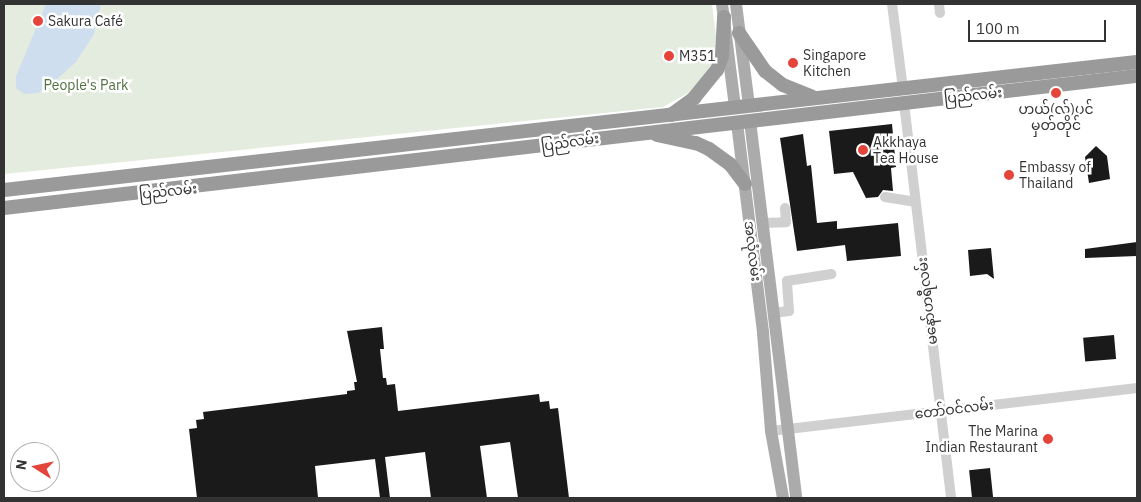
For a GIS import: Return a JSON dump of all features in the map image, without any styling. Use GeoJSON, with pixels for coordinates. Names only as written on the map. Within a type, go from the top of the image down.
{"type":"FeatureCollection","features":[{"type":"Feature","properties":{"kind":"highway"},"geometry":{"type":"LineString","coordinates":[[669,116],[694,98],[717,70],[722,56],[723,10]]}},
{"type":"Feature","properties":{"kind":"highway"},"geometry":{"type":"LineString","coordinates":[[739,33],[766,71],[783,85],[815,98]]}},
{"type":"Feature","properties":{"kind":"highway","name":"ပြည်လမ်း"},"geometry":{"type":"LineString","coordinates":[[4,190],[1137,62]]}},
{"type":"Feature","properties":{"kind":"highway","name":"ပြည်လမ်း"},"geometry":{"type":"LineString","coordinates":[[4,208],[476,155],[642,132],[744,122],[1137,76]]}},
{"type":"Feature","properties":{"kind":"highway","name":"အလုံလမ်း"},"geometry":{"type":"LineString","coordinates":[[742,106],[744,122]]}},
{"type":"Feature","properties":{"kind":"highway"},"geometry":{"type":"LineString","coordinates":[[642,132],[703,146],[730,164],[744,184]]}},
{"type":"Feature","properties":{"kind":"main road","name":"အလုံလမ်း"},"geometry":{"type":"LineString","coordinates":[[736,4],[742,106]]}},
{"type":"Feature","properties":{"kind":"main road","name":"အလုံလမ်း"},"geometry":{"type":"LineString","coordinates":[[723,10],[742,106]]}},
{"type":"Feature","properties":{"kind":"main road","name":"အလုံလမ်း"},"geometry":{"type":"LineString","coordinates":[[744,122],[744,184],[763,333],[771,431],[783,498]]}},
{"type":"Feature","properties":{"kind":"main road","name":"အလုံလမ်း"},"geometry":{"type":"LineString","coordinates":[[744,122],[762,224],[796,498]]}},
{"type":"Feature","properties":{"kind":"street"},"geometry":{"type":"LineString","coordinates":[[892,4],[903,89]]}},
{"type":"Feature","properties":{"kind":"street","name":"မနော်ဟရီလမ်း"},"geometry":{"type":"LineString","coordinates":[[904,103],[951,498]]}},
{"type":"Feature","properties":{"kind":"street"},"geometry":{"type":"LineString","coordinates":[[885,197],[916,202]]}},
{"type":"Feature","properties":{"kind":"street"},"geometry":{"type":"LineString","coordinates":[[762,224],[786,222],[785,208]]}},
{"type":"Feature","properties":{"kind":"street"},"geometry":{"type":"LineString","coordinates":[[773,313],[789,311],[786,281],[831,274]]}},
{"type":"Feature","properties":{"kind":"street","name":"တော်ဝင်လမ်း"},"geometry":{"type":"LineString","coordinates":[[771,431],[1137,388]]}},
{"type":"Feature","properties":{"kind":"green space","name":"People's Park"},"geometry":{"type":"Polygon","coordinates":[[[4,4],[712,4],[718,53],[697,88],[663,107],[4,174],[4,4]]]}},
{"type":"Feature","properties":{"kind":"water"},"geometry":{"type":"Polygon","coordinates":[[[46,4],[101,4],[94,34],[76,62],[48,87],[38,93],[24,94],[16,88],[16,76],[46,4]]]}},
{"type":"Feature","properties":{"kind":"building"},"geometry":{"type":"Polygon","coordinates":[[[892,124],[896,167],[891,168],[893,191],[883,190],[878,197],[866,198],[853,172],[834,174],[829,131],[892,124]]]}},
{"type":"Feature","properties":{"kind":"building"},"geometry":{"type":"Polygon","coordinates":[[[803,134],[807,166],[811,165],[817,223],[837,221],[837,229],[898,223],[901,256],[847,261],[845,245],[797,251],[780,138],[803,134]]]}},
{"type":"Feature","properties":{"kind":"building"},"geometry":{"type":"Polygon","coordinates":[[[1096,146],[1107,156],[1110,179],[1089,183],[1085,157],[1096,146]]]}},
{"type":"Feature","properties":{"kind":"building"},"geometry":{"type":"Polygon","coordinates":[[[1137,242],[1137,256],[1085,258],[1085,249],[1137,242]]]}},
{"type":"Feature","properties":{"kind":"building"},"geometry":{"type":"Polygon","coordinates":[[[991,248],[994,279],[987,274],[970,276],[968,250],[991,248]]]}},
{"type":"Feature","properties":{"kind":"building"},"geometry":{"type":"Polygon","coordinates":[[[382,327],[384,349],[380,349],[383,378],[386,378],[387,385],[395,384],[398,411],[539,394],[540,402],[549,401],[550,409],[558,408],[569,498],[518,498],[510,442],[480,446],[487,498],[431,498],[425,452],[385,457],[390,498],[380,498],[375,459],[315,466],[318,498],[197,498],[189,429],[197,428],[196,420],[204,419],[203,412],[347,394],[347,391],[355,390],[354,382],[357,382],[347,331],[382,327]]]}},
{"type":"Feature","properties":{"kind":"building"},"geometry":{"type":"Polygon","coordinates":[[[1114,335],[1116,359],[1085,362],[1083,338],[1114,335]]]}},
{"type":"Feature","properties":{"kind":"building"},"geometry":{"type":"Polygon","coordinates":[[[990,468],[993,498],[972,498],[969,470],[990,468]]]}},
{"type":"Feature","properties":{"kind":"place","name":"Sakura Café"},"geometry":{"type":"Point","coordinates":[38,21]}},
{"type":"Feature","properties":{"kind":"place","name":"M351"},"geometry":{"type":"Point","coordinates":[669,56]}},
{"type":"Feature","properties":{"kind":"place","name":"Singapore Kitchen"},"geometry":{"type":"Point","coordinates":[793,63]}},
{"type":"Feature","properties":{"kind":"place","name":"ဟယ်(လ်)ပင် မှတ်တိုင်"},"geometry":{"type":"Point","coordinates":[1056,93]}},
{"type":"Feature","properties":{"kind":"place","name":"Akkhaya Tea House"},"geometry":{"type":"Point","coordinates":[863,150]}},
{"type":"Feature","properties":{"kind":"place","name":"Embassy of Thailand"},"geometry":{"type":"Point","coordinates":[1009,175]}},
{"type":"Feature","properties":{"kind":"place","name":"The Marina Indian Restaurant"},"geometry":{"type":"Point","coordinates":[1048,439]}}]}
